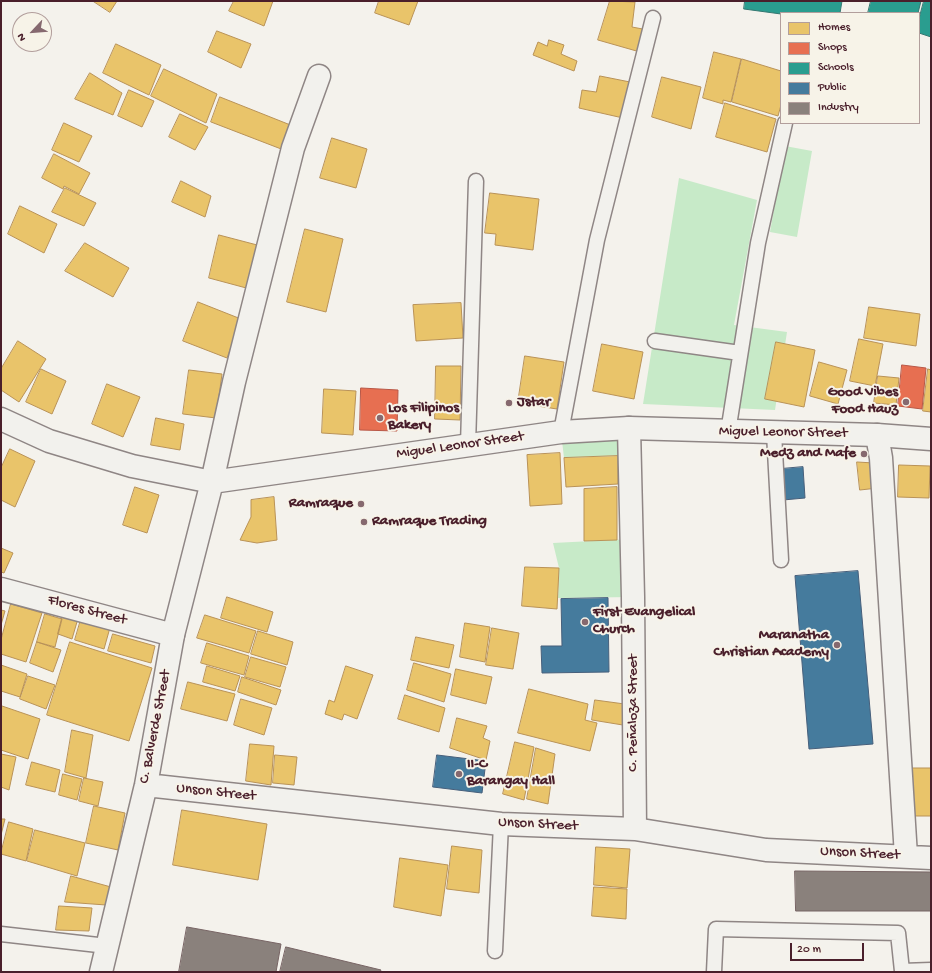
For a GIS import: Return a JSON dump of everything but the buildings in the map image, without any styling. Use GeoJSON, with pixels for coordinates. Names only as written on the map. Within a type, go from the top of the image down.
{"type":"FeatureCollection","features":[{"type":"Feature","properties":{"kind":"street","name":"C. Balverde Street"},"geometry":{"type":"LineString","coordinates":[[101,972],[146,785],[173,635],[212,482],[236,374],[293,148],[319,76]]}},
{"type":"Feature","properties":{"kind":"street","name":"Miguel Leonor Street"},"geometry":{"type":"LineString","coordinates":[[1,419],[49,441],[132,466],[212,482],[560,432],[629,428],[728,432],[877,435],[931,439]]}},
{"type":"Feature","properties":{"kind":"street","name":"C. Peñaloza Street"},"geometry":{"type":"LineString","coordinates":[[629,428],[634,619],[635,830]]}},
{"type":"Feature","properties":{"kind":"street"},"geometry":{"type":"LineString","coordinates":[[877,435],[882,466],[906,856]]}},
{"type":"Feature","properties":{"kind":"street","name":"Flores Street"},"geometry":{"type":"LineString","coordinates":[[1,589],[173,635]]}},
{"type":"Feature","properties":{"kind":"street","name":"Unson Street"},"geometry":{"type":"LineString","coordinates":[[146,785],[501,824],[635,830],[766,850],[931,858]]}},
{"type":"Feature","properties":{"kind":"lane"},"geometry":{"type":"LineString","coordinates":[[560,432],[597,240],[653,18]]}},
{"type":"Feature","properties":{"kind":"lane"},"geometry":{"type":"LineString","coordinates":[[728,432],[758,243],[785,124]]}},
{"type":"Feature","properties":{"kind":"lane"},"geometry":{"type":"LineString","coordinates":[[468,445],[476,181]]}},
{"type":"Feature","properties":{"kind":"lane"},"geometry":{"type":"LineString","coordinates":[[655,341],[740,353]]}},
{"type":"Feature","properties":{"kind":"lane"},"geometry":{"type":"LineString","coordinates":[[774,433],[781,560]]}},
{"type":"Feature","properties":{"kind":"lane"},"geometry":{"type":"LineString","coordinates":[[494,951],[501,824]]}},
{"type":"Feature","properties":{"kind":"lane"},"geometry":{"type":"LineString","coordinates":[[714,972],[716,929],[898,933],[902,971],[931,970]]}},
{"type":"Feature","properties":{"kind":"lane"},"geometry":{"type":"LineString","coordinates":[[1,934],[107,946]]}},
{"type":"Feature","properties":{"kind":"green space"},"geometry":{"type":"Polygon","coordinates":[[[785,146],[812,151],[797,237],[770,232],[785,146]]]}},
{"type":"Feature","properties":{"kind":"green space"},"geometry":{"type":"Polygon","coordinates":[[[679,178],[757,200],[734,325],[787,332],[775,410],[643,404],[679,178]]]}},
{"type":"Feature","properties":{"kind":"green space"},"geometry":{"type":"Polygon","coordinates":[[[629,428],[630,455],[564,458],[561,432],[629,428]]]}},
{"type":"Feature","properties":{"kind":"green space"},"geometry":{"type":"Polygon","coordinates":[[[631,539],[633,597],[558,598],[559,568],[553,543],[631,539]]]}},
{"type":"Feature","properties":{"kind":"place","name":"Good Vibes Food Hauz"},"geometry":{"type":"Point","coordinates":[906,402]}},
{"type":"Feature","properties":{"kind":"place","name":"Jstar"},"geometry":{"type":"Point","coordinates":[509,403]}},
{"type":"Feature","properties":{"kind":"place","name":"Los Filipinos Bakery"},"geometry":{"type":"Point","coordinates":[380,418]}},
{"type":"Feature","properties":{"kind":"place","name":"Medz and Mafe"},"geometry":{"type":"Point","coordinates":[864,454]}},
{"type":"Feature","properties":{"kind":"place","name":"Ramraque"},"geometry":{"type":"Point","coordinates":[361,504]}},
{"type":"Feature","properties":{"kind":"place","name":"Ramraque Trading"},"geometry":{"type":"Point","coordinates":[364,522]}},
{"type":"Feature","properties":{"kind":"place","name":"First Evangelical Church"},"geometry":{"type":"Point","coordinates":[585,622]}},
{"type":"Feature","properties":{"kind":"place","name":"Maranatha Christian Academy"},"geometry":{"type":"Point","coordinates":[837,645]}},
{"type":"Feature","properties":{"kind":"place","name":"II-C Barangay Hall"},"geometry":{"type":"Point","coordinates":[459,774]}}]}
